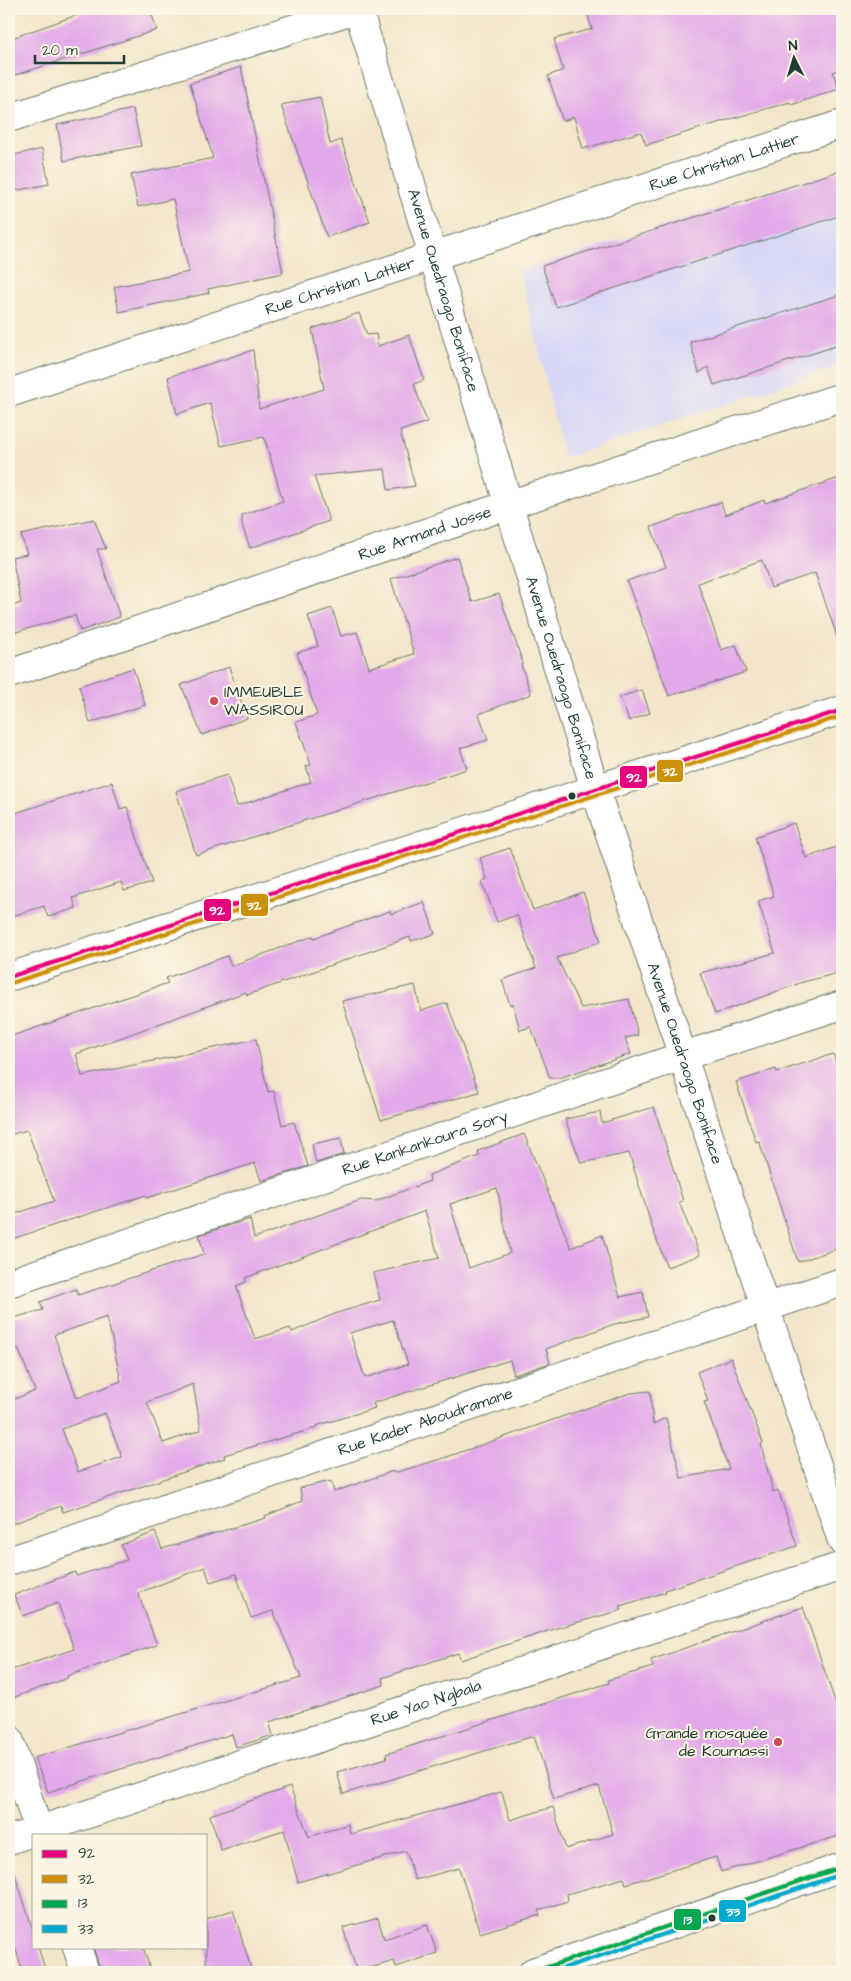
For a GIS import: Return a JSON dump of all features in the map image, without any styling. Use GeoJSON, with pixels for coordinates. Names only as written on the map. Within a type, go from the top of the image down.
{"type":"FeatureCollection","features":[{"type":"Feature","properties":{"kind":"street"},"geometry":{"type":"LineString","coordinates":[[9,118],[357,9]]}},
{"type":"Feature","properties":{"kind":"street","name":"Avenue Ouedraogo Boniface"},"geometry":{"type":"LineString","coordinates":[[357,9],[595,789],[842,1541]]}},
{"type":"Feature","properties":{"kind":"street","name":"Rue Christian Lattier"},"geometry":{"type":"LineString","coordinates":[[9,393],[842,124]]}},
{"type":"Feature","properties":{"kind":"street","name":"Rue Armand Josse"},"geometry":{"type":"LineString","coordinates":[[9,674],[508,504],[842,397]]}},
{"type":"Feature","properties":{"kind":"street"},"geometry":{"type":"LineString","coordinates":[[9,977],[842,710]]}},
{"type":"Feature","properties":{"kind":"street","name":"Rue Kankankoura Sory"},"geometry":{"type":"LineString","coordinates":[[9,1283],[683,1056],[842,1005]]}},
{"type":"Feature","properties":{"kind":"street","name":"Rue Kader Aboudramane"},"geometry":{"type":"LineString","coordinates":[[9,1561],[842,1282]]}},
{"type":"Feature","properties":{"kind":"street","name":"Rue Yao N'gbala"},"geometry":{"type":"LineString","coordinates":[[40,1832],[842,1566]]}},
{"type":"Feature","properties":{"kind":"street"},"geometry":{"type":"LineString","coordinates":[[9,1739],[40,1832]]}},
{"type":"Feature","properties":{"kind":"street","name":"Rue Yao N'gbala"},"geometry":{"type":"LineString","coordinates":[[9,1840],[32,1834]]}},
{"type":"Feature","properties":{"kind":"street"},"geometry":{"type":"LineString","coordinates":[[538,1972],[842,1867]]}},
{"type":"Feature","properties":{"kind":"street"},"geometry":{"type":"LineString","coordinates":[[77,1948],[86,1972]]}},
{"type":"Feature","properties":{"kind":"shaded area"},"geometry":{"type":"Polygon","coordinates":[[[835,172],[842,194],[842,365],[564,458],[520,271],[835,172]]]}},
{"type":"Feature","properties":{"kind":"building"},"geometry":{"type":"Polygon","coordinates":[[[94,9],[150,9],[157,30],[9,77],[9,39],[94,9]]]}},
{"type":"Feature","properties":{"kind":"building"},"geometry":{"type":"Polygon","coordinates":[[[586,9],[838,9],[842,22],[842,69],[833,72],[839,89],[791,105],[790,102],[646,145],[641,132],[583,149],[574,117],[563,121],[548,76],[563,70],[554,39],[592,29],[586,9]]]}},
{"type":"Feature","properties":{"kind":"building"},"geometry":{"type":"Polygon","coordinates":[[[241,67],[283,273],[208,289],[209,293],[119,312],[114,287],[189,272],[173,199],[138,207],[131,175],[213,158],[190,83],[241,67]]]}},
{"type":"Feature","properties":{"kind":"building"},"geometry":{"type":"Polygon","coordinates":[[[320,97],[330,144],[341,140],[370,222],[327,237],[281,105],[320,97]]]}},
{"type":"Feature","properties":{"kind":"building"},"geometry":{"type":"Polygon","coordinates":[[[133,109],[141,146],[64,161],[57,125],[133,109]]]}},
{"type":"Feature","properties":{"kind":"building"},"geometry":{"type":"Polygon","coordinates":[[[42,149],[49,184],[9,192],[9,156],[42,149]]]}},
{"type":"Feature","properties":{"kind":"building"},"geometry":{"type":"Polygon","coordinates":[[[842,170],[842,215],[556,307],[542,266],[842,170]]]}},
{"type":"Feature","properties":{"kind":"building"},"geometry":{"type":"Polygon","coordinates":[[[842,294],[842,344],[714,385],[708,367],[699,373],[690,342],[842,294]]]}},
{"type":"Feature","properties":{"kind":"building"},"geometry":{"type":"Polygon","coordinates":[[[359,313],[367,335],[376,334],[378,346],[409,335],[424,380],[414,384],[427,422],[400,431],[415,486],[388,490],[385,469],[314,476],[329,521],[250,548],[242,525],[242,515],[283,501],[264,437],[221,446],[210,403],[177,414],[168,377],[253,350],[259,409],[324,389],[312,329],[359,313]]]}},
{"type":"Feature","properties":{"kind":"building"},"geometry":{"type":"Polygon","coordinates":[[[842,477],[842,641],[839,642],[815,573],[771,588],[762,560],[698,583],[721,650],[736,645],[746,672],[669,696],[627,581],[666,567],[651,527],[721,502],[725,515],[764,500],[765,503],[842,477]]]}},
{"type":"Feature","properties":{"kind":"building"},"geometry":{"type":"Polygon","coordinates":[[[94,519],[106,549],[97,549],[120,617],[80,631],[75,615],[9,634],[9,607],[21,603],[12,557],[27,554],[21,535],[94,519]]]}},
{"type":"Feature","properties":{"kind":"building"},"geometry":{"type":"Polygon","coordinates":[[[457,557],[472,602],[499,594],[523,663],[521,664],[531,694],[479,714],[488,740],[460,748],[467,769],[196,855],[176,791],[227,775],[237,806],[311,782],[306,766],[311,765],[296,722],[317,715],[297,653],[318,646],[308,616],[332,608],[341,636],[357,632],[369,668],[414,654],[391,579],[457,557]]]}},
{"type":"Feature","properties":{"kind":"building","name":"IMMEUBLE WASSIROU"},"geometry":{"type":"Polygon","coordinates":[[[229,667],[247,718],[202,735],[181,685],[229,667]]]}},
{"type":"Feature","properties":{"kind":"building"},"geometry":{"type":"Polygon","coordinates":[[[133,668],[145,705],[90,723],[79,686],[133,668]]]}},
{"type":"Feature","properties":{"kind":"building"},"geometry":{"type":"Polygon","coordinates":[[[642,690],[650,713],[629,721],[620,697],[642,690]]]}},
{"type":"Feature","properties":{"kind":"building"},"geometry":{"type":"Polygon","coordinates":[[[112,782],[120,809],[127,807],[152,883],[124,891],[121,882],[73,898],[76,908],[48,917],[44,906],[9,917],[9,815],[112,782]]]}},
{"type":"Feature","properties":{"kind":"building"},"geometry":{"type":"Polygon","coordinates":[[[794,823],[806,858],[842,845],[842,972],[803,982],[715,1014],[700,973],[775,953],[758,901],[774,896],[755,837],[794,823]]]}},
{"type":"Feature","properties":{"kind":"building"},"geometry":{"type":"Polygon","coordinates":[[[510,848],[533,910],[583,892],[601,941],[557,958],[581,1008],[629,999],[638,1035],[625,1038],[631,1054],[559,1078],[550,1078],[531,1027],[520,1030],[513,1004],[510,1005],[502,980],[536,968],[517,915],[497,922],[482,881],[487,879],[480,858],[510,848]]]}},
{"type":"Feature","properties":{"kind":"building"},"geometry":{"type":"Polygon","coordinates":[[[424,902],[435,934],[411,941],[410,937],[247,995],[246,992],[76,1054],[82,1076],[256,1039],[268,1092],[274,1091],[282,1125],[294,1122],[308,1166],[261,1181],[255,1163],[147,1198],[146,1195],[9,1240],[9,1216],[54,1201],[27,1130],[9,1135],[9,1037],[168,983],[166,978],[227,956],[231,966],[313,936],[314,938],[390,911],[391,914],[424,902]]]}},
{"type":"Feature","properties":{"kind":"building"},"geometry":{"type":"Polygon","coordinates":[[[415,985],[421,1011],[447,1003],[479,1092],[381,1120],[342,1001],[415,985]]]}},
{"type":"Feature","properties":{"kind":"building"},"geometry":{"type":"Polygon","coordinates":[[[833,1054],[838,1067],[842,1066],[842,1247],[798,1262],[759,1141],[756,1142],[736,1082],[776,1069],[777,1072],[833,1054]]]}},
{"type":"Feature","properties":{"kind":"building"},"geometry":{"type":"Polygon","coordinates":[[[654,1107],[683,1201],[679,1202],[700,1255],[667,1267],[652,1227],[629,1153],[581,1163],[565,1119],[600,1112],[602,1123],[654,1107]]]}},
{"type":"Feature","properties":{"kind":"building"},"geometry":{"type":"Polygon","coordinates":[[[524,1134],[571,1248],[602,1235],[620,1297],[643,1292],[648,1317],[614,1324],[546,1349],[550,1363],[514,1375],[510,1360],[373,1403],[375,1408],[316,1426],[316,1428],[224,1455],[225,1458],[143,1486],[63,1512],[61,1506],[9,1525],[9,1401],[35,1391],[18,1348],[9,1350],[9,1319],[43,1310],[40,1302],[76,1289],[78,1295],[204,1254],[199,1235],[250,1219],[254,1238],[361,1200],[376,1201],[430,1181],[429,1175],[479,1156],[478,1151],[524,1134]],[[497,1188],[450,1204],[469,1268],[510,1253],[497,1188]],[[425,1211],[245,1278],[246,1282],[236,1286],[255,1339],[290,1328],[292,1332],[337,1313],[380,1300],[373,1273],[439,1258],[425,1211]],[[107,1317],[54,1335],[77,1398],[121,1381],[107,1317]],[[393,1320],[350,1333],[365,1378],[408,1364],[393,1320]],[[193,1384],[147,1402],[163,1443],[201,1430],[193,1384]],[[105,1413],[62,1429],[78,1472],[122,1457],[105,1413]]]}},
{"type":"Feature","properties":{"kind":"building"},"geometry":{"type":"Polygon","coordinates":[[[341,1138],[344,1154],[316,1163],[312,1144],[341,1138]]]}},
{"type":"Feature","properties":{"kind":"building"},"geometry":{"type":"Polygon","coordinates":[[[731,1358],[763,1443],[761,1444],[773,1492],[778,1490],[797,1546],[665,1590],[666,1592],[620,1606],[622,1610],[557,1628],[461,1660],[458,1653],[382,1678],[384,1685],[269,1722],[273,1735],[236,1747],[232,1734],[48,1792],[34,1758],[301,1678],[273,1611],[251,1618],[236,1574],[210,1582],[205,1567],[138,1593],[157,1645],[67,1676],[68,1678],[9,1699],[9,1671],[74,1649],[58,1603],[23,1616],[14,1595],[75,1572],[76,1576],[127,1560],[121,1545],[155,1532],[162,1549],[266,1518],[265,1516],[302,1501],[300,1488],[331,1481],[334,1492],[393,1471],[394,1473],[444,1458],[630,1393],[650,1391],[653,1424],[666,1418],[681,1478],[729,1469],[704,1402],[708,1401],[697,1372],[731,1358]]]}},
{"type":"Feature","properties":{"kind":"building"},"geometry":{"type":"Polygon","coordinates":[[[803,1607],[842,1722],[842,1835],[721,1872],[716,1857],[626,1884],[624,1878],[567,1894],[568,1901],[538,1910],[540,1915],[480,1933],[459,1868],[415,1880],[406,1851],[298,1882],[284,1830],[221,1850],[210,1815],[290,1787],[309,1837],[348,1824],[350,1834],[502,1792],[510,1820],[553,1807],[566,1849],[613,1834],[599,1786],[554,1799],[534,1736],[343,1794],[337,1772],[387,1758],[386,1754],[609,1683],[608,1680],[653,1667],[651,1660],[803,1607]]]}},
{"type":"Feature","properties":{"kind":"building"},"geometry":{"type":"Polygon","coordinates":[[[14,1871],[32,1927],[32,1948],[38,1948],[46,1972],[23,1972],[14,1944],[9,1946],[9,1872],[14,1871]]]}},
{"type":"Feature","properties":{"kind":"building"},"geometry":{"type":"Polygon","coordinates":[[[233,1910],[252,1972],[206,1972],[208,1918],[233,1910]]]}},
{"type":"Feature","properties":{"kind":"building"},"geometry":{"type":"Polygon","coordinates":[[[378,1918],[384,1939],[427,1925],[437,1953],[396,1967],[394,1961],[357,1972],[343,1928],[378,1918]]]}},
{"type":"Feature","properties":{"kind":"building"},"geometry":{"type":"Polygon","coordinates":[[[93,1948],[143,1948],[151,1972],[101,1972],[93,1948]]]}},
{"type":"Feature","properties":{"kind":"transit line","name":"92"},"geometry":{"type":"LineString","coordinates":[[9,977],[842,710]]}},
{"type":"Feature","properties":{"kind":"transit line","name":"32"},"geometry":{"type":"LineString","coordinates":[[11,983],[842,716]]}},
{"type":"Feature","properties":{"kind":"transit line","name":"13"},"geometry":{"type":"LineString","coordinates":[[533,1972],[842,1867]]}},
{"type":"Feature","properties":{"kind":"transit line","name":"33"},"geometry":{"type":"LineString","coordinates":[[552,1972],[842,1874]]}},
{"type":"Feature","properties":{"kind":"place","name":"IMMEUBLE WASSIROU"},"geometry":{"type":"Point","coordinates":[214,701]}},
{"type":"Feature","properties":{"kind":"place","name":"Grande mosquée de Koumassi"},"geometry":{"type":"Point","coordinates":[778,1742]}}]}
